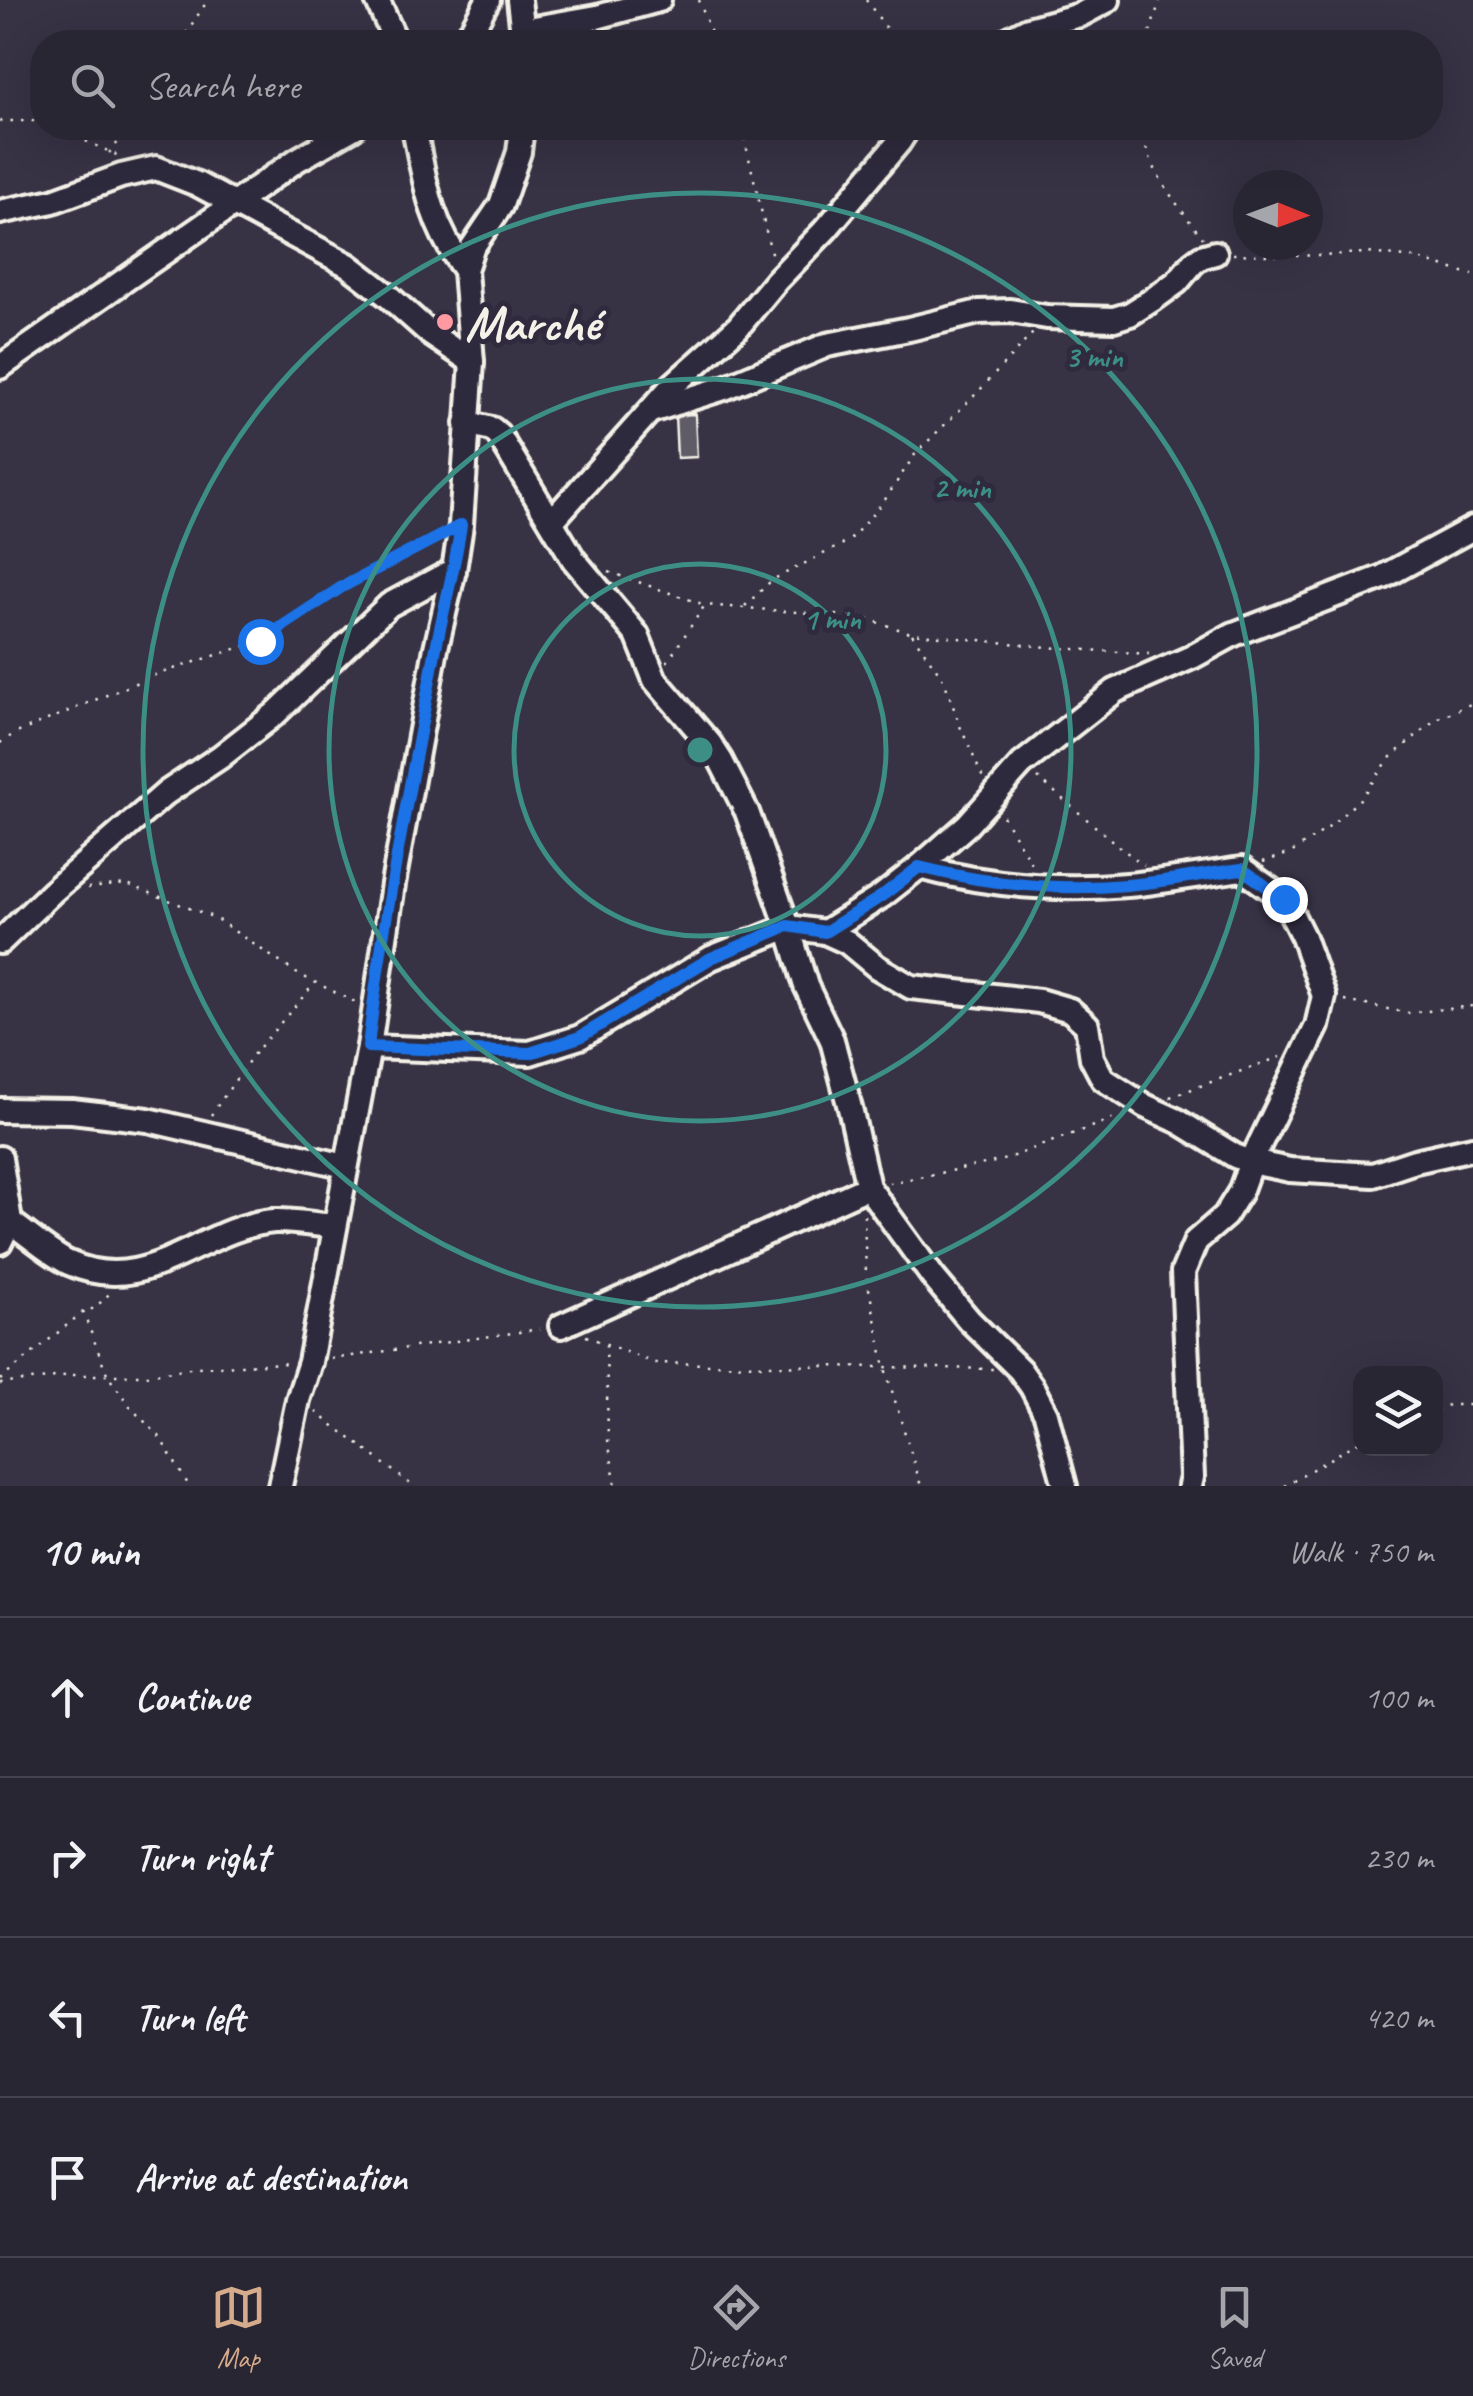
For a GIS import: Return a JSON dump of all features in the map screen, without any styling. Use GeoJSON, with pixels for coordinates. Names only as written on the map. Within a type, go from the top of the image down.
{"type":"FeatureCollection","features":[{"type":"Feature","properties":{"kind":"street"},"geometry":{"type":"LineString","coordinates":[[376,0],[390,30]]}},
{"type":"Feature","properties":{"kind":"street"},"geometry":{"type":"LineString","coordinates":[[472,30],[488,0]]}},
{"type":"Feature","properties":{"kind":"street"},"geometry":{"type":"LineString","coordinates":[[520,0],[523,30]]}},
{"type":"Feature","properties":{"kind":"street"},"geometry":{"type":"LineString","coordinates":[[547,30],[660,0]]}},
{"type":"Feature","properties":{"kind":"street"},"geometry":{"type":"LineString","coordinates":[[1028,30],[1080,15],[1108,0]]}},
{"type":"Feature","properties":{"kind":"street"},"geometry":{"type":"LineString","coordinates":[[0,367],[297,160],[332,140]]}},
{"type":"Feature","properties":{"kind":"street"},"geometry":{"type":"LineString","coordinates":[[416,140],[437,226],[465,270]]}},
{"type":"Feature","properties":{"kind":"street"},"geometry":{"type":"LineString","coordinates":[[280,1486],[310,1362],[461,525],[472,362],[465,270],[472,248],[501,205],[520,140]]}},
{"type":"Feature","properties":{"kind":"street"},"geometry":{"type":"LineString","coordinates":[[552,521],[673,385],[738,326],[900,140]]}},
{"type":"Feature","properties":{"kind":"street"},"geometry":{"type":"LineString","coordinates":[[0,212],[53,201],[120,176],[156,168],[197,184],[348,265],[432,335],[472,362]]}},
{"type":"Feature","properties":{"kind":"street"},"geometry":{"type":"LineString","coordinates":[[651,410],[724,388],[827,345],[979,312],[1114,318],[1130,314],[1178,282],[1193,263],[1214,254]]}},
{"type":"Feature","properties":{"kind":"street"},"geometry":{"type":"LineString","coordinates":[[467,423],[498,434],[574,560],[637,635],[655,680],[721,761],[746,812],[806,986],[832,1040],[869,1190],[957,1306],[1020,1370],[1046,1414],[1065,1486]]}},
{"type":"Feature","properties":{"kind":"street"},"geometry":{"type":"LineString","coordinates":[[825,932],[919,867],[967,825],[1022,764],[1115,691],[1234,634],[1383,577],[1473,528]]}},
{"type":"Feature","properties":{"kind":"street"},"geometry":{"type":"LineString","coordinates":[[0,942],[166,793],[274,714],[390,604],[454,570]]}},
{"type":"Feature","properties":{"kind":"street"},"geometry":{"type":"LineString","coordinates":[[919,867],[961,878],[1044,886],[1127,885],[1242,869],[1284,899],[1303,937],[1324,996],[1317,1026],[1240,1192],[1224,1216],[1196,1240],[1183,1272],[1190,1486]]}},
{"type":"Feature","properties":{"kind":"street"},"geometry":{"type":"LineString","coordinates":[[368,1047],[530,1053],[580,1037],[711,958],[788,926],[825,932],[847,942],[877,967],[911,987],[1039,1000],[1070,1010],[1087,1025],[1092,1058],[1103,1079],[1145,1106],[1251,1162],[1319,1174],[1372,1175],[1473,1148]]}},
{"type":"Feature","properties":{"kind":"street"},"geometry":{"type":"LineString","coordinates":[[0,1110],[72,1111],[148,1120],[345,1166]]}},
{"type":"Feature","properties":{"kind":"street"},"geometry":{"type":"LineString","coordinates":[[0,1158],[3,1226],[68,1263],[108,1274],[147,1270],[235,1232],[274,1221],[335,1226]]}},
{"type":"Feature","properties":{"kind":"street"},"geometry":{"type":"LineString","coordinates":[[560,1326],[869,1190]]}},
{"type":"Feature","properties":{"kind":"path"},"geometry":{"type":"LineString","coordinates":[[188,30],[208,0]]}},
{"type":"Feature","properties":{"kind":"path"},"geometry":{"type":"LineString","coordinates":[[698,0],[709,30]]}},
{"type":"Feature","properties":{"kind":"path"},"geometry":{"type":"LineString","coordinates":[[866,0],[887,30]]}},
{"type":"Feature","properties":{"kind":"path"},"geometry":{"type":"LineString","coordinates":[[1150,30],[1160,0]]}},
{"type":"Feature","properties":{"kind":"path"},"geometry":{"type":"LineString","coordinates":[[0,121],[30,120]]}},
{"type":"Feature","properties":{"kind":"path"},"geometry":{"type":"LineString","coordinates":[[82,140],[125,158]]}},
{"type":"Feature","properties":{"kind":"path"},"geometry":{"type":"LineString","coordinates":[[109,153],[120,140]]}},
{"type":"Feature","properties":{"kind":"path"},"geometry":{"type":"LineString","coordinates":[[745,140],[776,281]]}},
{"type":"Feature","properties":{"kind":"path"},"geometry":{"type":"LineString","coordinates":[[1143,140],[1163,186],[1214,254],[1295,256],[1368,252],[1415,258],[1473,274]]}},
{"type":"Feature","properties":{"kind":"path"},"geometry":{"type":"LineString","coordinates":[[742,608],[772,580],[849,541],[884,501],[916,452],[1047,317]]}},
{"type":"Feature","properties":{"kind":"path"},"geometry":{"type":"LineString","coordinates":[[0,743],[152,676],[260,641],[342,587],[461,525]]}},
{"type":"Feature","properties":{"kind":"path"},"geometry":{"type":"LineString","coordinates":[[612,573],[705,606],[861,617],[911,633],[1154,654]]}},
{"type":"Feature","properties":{"kind":"path"},"geometry":{"type":"LineString","coordinates":[[655,680],[705,606]]}},
{"type":"Feature","properties":{"kind":"path"},"geometry":{"type":"LineString","coordinates":[[911,633],[944,680],[991,798],[1044,886]]}},
{"type":"Feature","properties":{"kind":"path"},"geometry":{"type":"LineString","coordinates":[[1242,869],[1291,853],[1328,828],[1360,798],[1390,757],[1436,718],[1473,703]]}},
{"type":"Feature","properties":{"kind":"path"},"geometry":{"type":"LineString","coordinates":[[1022,764],[1122,849],[1165,879]]}},
{"type":"Feature","properties":{"kind":"path"},"geometry":{"type":"LineString","coordinates":[[90,888],[127,884],[215,918],[296,974],[372,1010]]}},
{"type":"Feature","properties":{"kind":"path"},"geometry":{"type":"LineString","coordinates":[[200,1133],[253,1055],[315,983]]}},
{"type":"Feature","properties":{"kind":"path"},"geometry":{"type":"LineString","coordinates":[[1324,996],[1409,1013],[1473,1006]]}},
{"type":"Feature","properties":{"kind":"path"},"geometry":{"type":"LineString","coordinates":[[921,1486],[885,1368],[866,1274],[864,1211],[869,1190],[1000,1161],[1306,1047]]}},
{"type":"Feature","properties":{"kind":"path"},"geometry":{"type":"LineString","coordinates":[[0,1382],[83,1312],[95,1308],[134,1272]]}},
{"type":"Feature","properties":{"kind":"path"},"geometry":{"type":"LineString","coordinates":[[83,1312],[108,1376],[132,1409],[159,1436],[189,1486]]}},
{"type":"Feature","properties":{"kind":"path"},"geometry":{"type":"LineString","coordinates":[[0,1382],[310,1362],[560,1326],[654,1362],[1020,1370]]}},
{"type":"Feature","properties":{"kind":"path"},"geometry":{"type":"LineString","coordinates":[[606,1344],[608,1440],[616,1486]]}},
{"type":"Feature","properties":{"kind":"path"},"geometry":{"type":"LineString","coordinates":[[298,1400],[414,1486]]}},
{"type":"Feature","properties":{"kind":"path"},"geometry":{"type":"LineString","coordinates":[[1443,1407],[1473,1406]]}},
{"type":"Feature","properties":{"kind":"path"},"geometry":{"type":"LineString","coordinates":[[1284,1486],[1353,1444]]}},
{"type":"Feature","properties":{"kind":"building"},"geometry":{"type":"Polygon","coordinates":[[[695,414],[697,457],[677,458],[675,415],[695,414]]]}},
{"type":"Feature","properties":{"kind":"place","name":"Marché"},"geometry":{"type":"Point","coordinates":[445,322]}},
{"type":"Feature","properties":{"kind":"route"},"geometry":{"type":"LineString","coordinates":[[260,641],[342,587],[461,525],[393,884],[368,1047],[530,1053],[580,1037],[711,958],[788,926],[825,932],[919,867],[961,878],[1044,886],[1127,885],[1242,869],[1284,899]]}}]}
